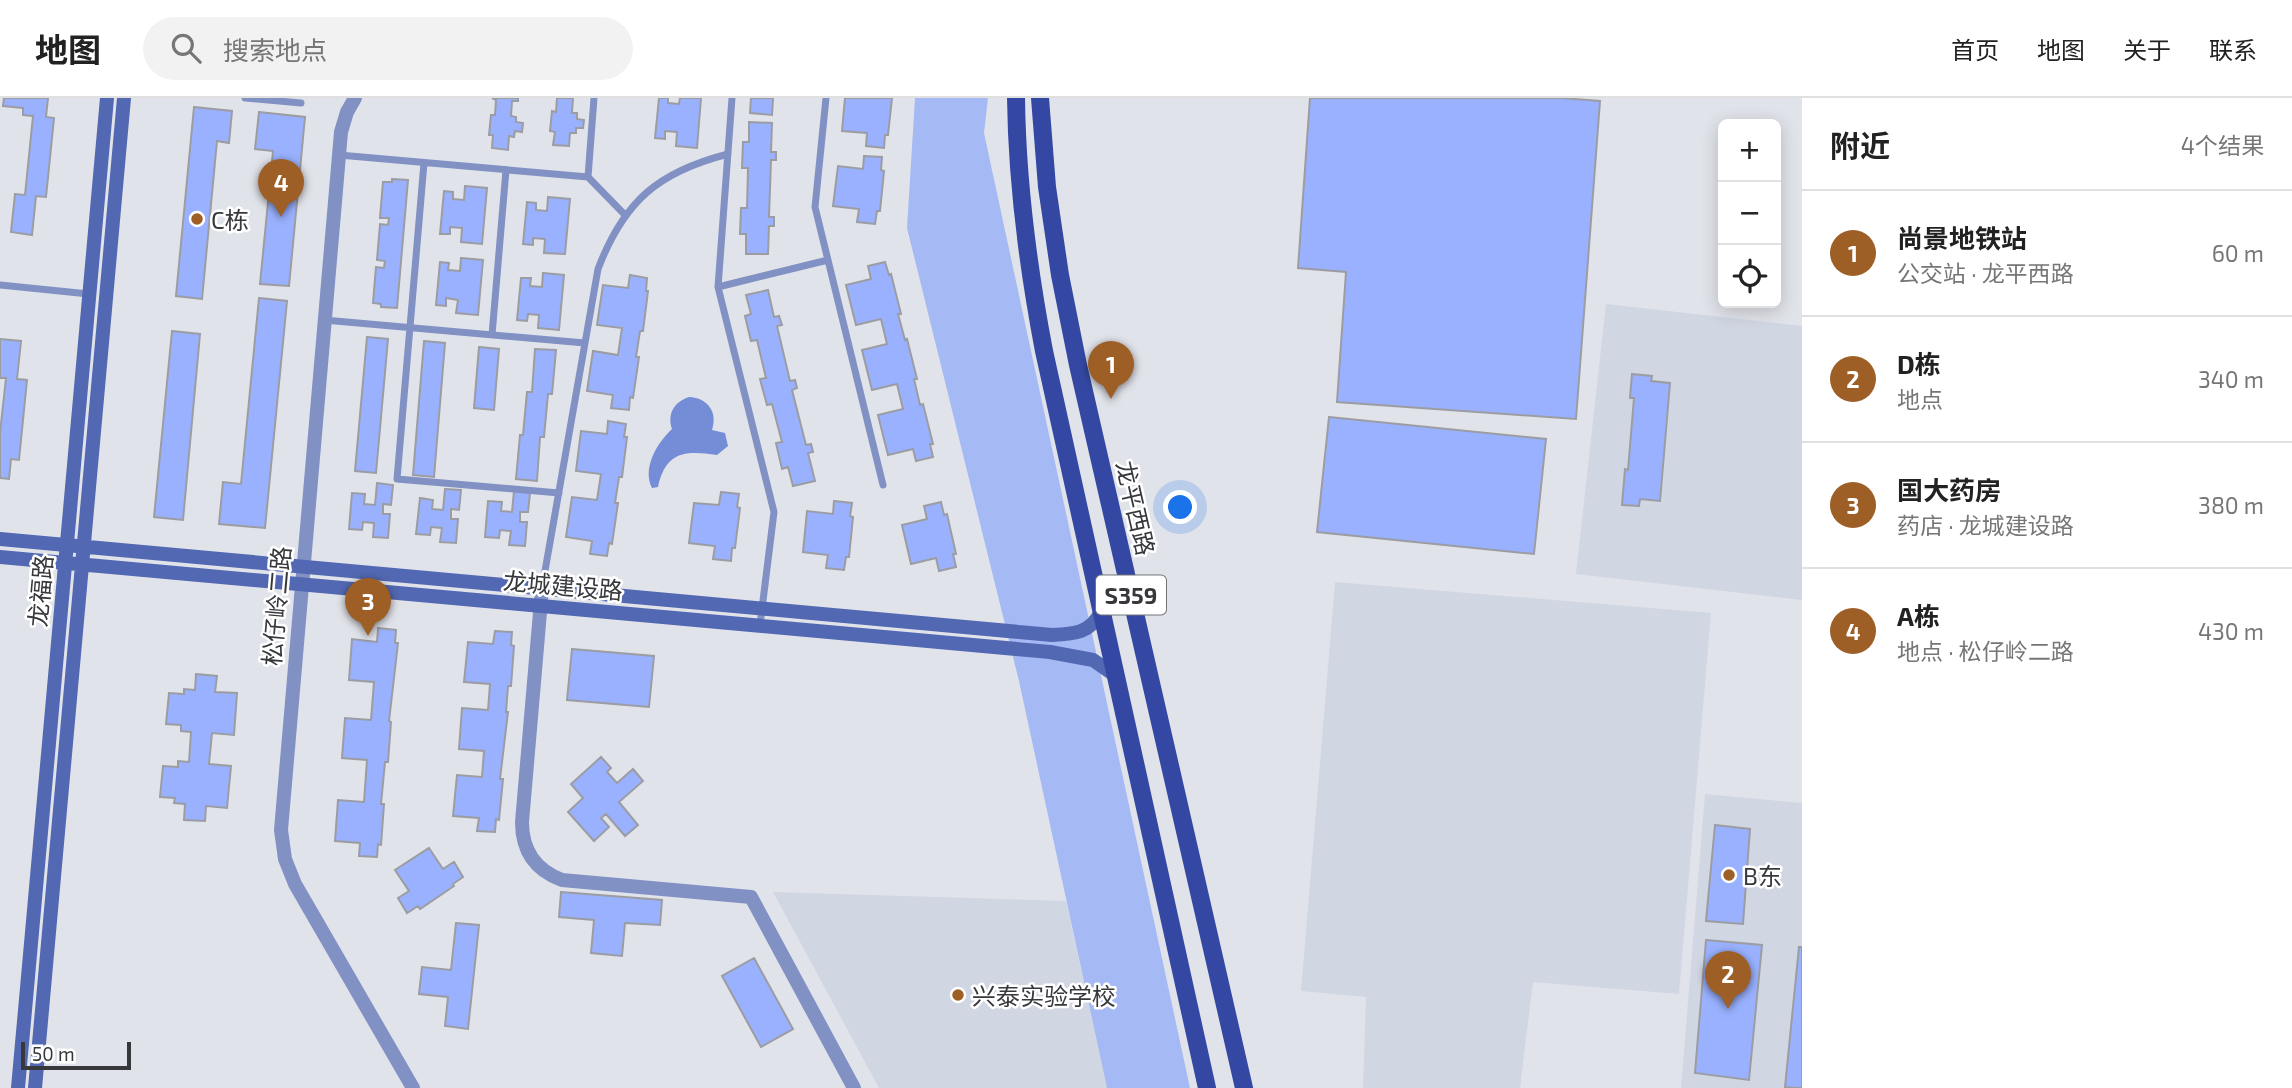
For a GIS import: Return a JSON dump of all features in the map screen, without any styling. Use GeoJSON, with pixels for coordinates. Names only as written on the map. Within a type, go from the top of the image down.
{"type":"FeatureCollection","features":[{"type":"Feature","properties":{"kind":"main road","name":"S359"},"geometry":{"type":"LineString","coordinates":[[1016,98],[1020,186],[1031,282],[1044,351],[1207,1088]]}},
{"type":"Feature","properties":{"kind":"main road","name":"龙平西路"},"geometry":{"type":"LineString","coordinates":[[1040,98],[1047,187],[1060,275],[1078,365],[1244,1088]]}},
{"type":"Feature","properties":{"kind":"street","name":"龙福路"},"geometry":{"type":"LineString","coordinates":[[18,1088],[107,98]]}},
{"type":"Feature","properties":{"kind":"street","name":"龙福路"},"geometry":{"type":"LineString","coordinates":[[35,1088],[124,98]]}},
{"type":"Feature","properties":{"kind":"street","name":"松仔岭二路"},"geometry":{"type":"LineString","coordinates":[[355,98],[341,132],[281,830],[285,859],[295,884],[413,1088]]}},
{"type":"Feature","properties":{"kind":"street","name":"龙城建设路"},"geometry":{"type":"LineString","coordinates":[[0,539],[1052,635],[1085,631],[1095,624],[1101,612]]}},
{"type":"Feature","properties":{"kind":"street","name":"龙城建设路"},"geometry":{"type":"LineString","coordinates":[[0,557],[1070,654],[1093,660],[1116,676]]}},
{"type":"Feature","properties":{"kind":"street"},"geometry":{"type":"LineString","coordinates":[[542,589],[522,822],[523,841],[531,859],[545,872],[562,880],[751,897],[854,1088]]}},
{"type":"Feature","properties":{"kind":"lane"},"geometry":{"type":"LineString","coordinates":[[245,98],[300,103]]}},
{"type":"Feature","properties":{"kind":"lane"},"geometry":{"type":"LineString","coordinates":[[588,177],[594,98]]}},
{"type":"Feature","properties":{"kind":"lane"},"geometry":{"type":"LineString","coordinates":[[732,98],[718,287],[774,512],[760,625]]}},
{"type":"Feature","properties":{"kind":"lane"},"geometry":{"type":"LineString","coordinates":[[826,98],[815,207],[883,485]]}},
{"type":"Feature","properties":{"kind":"lane"},"geometry":{"type":"LineString","coordinates":[[542,589],[598,269],[609,240],[625,215],[646,192],[671,174],[728,154]]}},
{"type":"Feature","properties":{"kind":"lane"},"geometry":{"type":"LineString","coordinates":[[339,155],[588,177],[625,215]]}},
{"type":"Feature","properties":{"kind":"lane"},"geometry":{"type":"LineString","coordinates":[[424,163],[397,479],[559,493]]}},
{"type":"Feature","properties":{"kind":"lane"},"geometry":{"type":"LineString","coordinates":[[492,335],[506,170]]}},
{"type":"Feature","properties":{"kind":"lane"},"geometry":{"type":"LineString","coordinates":[[718,287],[828,260]]}},
{"type":"Feature","properties":{"kind":"lane"},"geometry":{"type":"LineString","coordinates":[[0,285],[89,294]]}},
{"type":"Feature","properties":{"kind":"lane"},"geometry":{"type":"LineString","coordinates":[[324,320],[585,343]]}},
{"type":"Feature","properties":{"kind":"shaded area"},"geometry":{"type":"Polygon","coordinates":[[[915,98],[988,98],[984,133],[1190,1088],[1107,1088],[1019,681],[907,228],[915,98]]]}},
{"type":"Feature","properties":{"kind":"shaded area"},"geometry":{"type":"Polygon","coordinates":[[[1606,304],[1802,326],[1802,600],[1576,574],[1606,304]]]}},
{"type":"Feature","properties":{"kind":"shaded area"},"geometry":{"type":"Polygon","coordinates":[[[689,397],[701,400],[710,407],[714,417],[712,430],[725,433],[728,446],[717,455],[696,453],[679,456],[666,466],[658,487],[652,488],[649,472],[653,456],[672,429],[670,418],[673,409],[689,397]]]}},
{"type":"Feature","properties":{"kind":"shaded area"},"geometry":{"type":"Polygon","coordinates":[[[1335,582],[1711,613],[1679,994],[1533,982],[1520,1088],[1363,1088],[1366,997],[1301,991],[1335,582]]]}},
{"type":"Feature","properties":{"kind":"shaded area"},"geometry":{"type":"Polygon","coordinates":[[[1705,794],[1802,803],[1802,1088],[1681,1088],[1705,794]]]}},
{"type":"Feature","properties":{"kind":"shaded area","name":"兴泰实验学校"},"geometry":{"type":"Polygon","coordinates":[[[773,892],[1066,901],[1107,1088],[879,1088],[773,892]]]}},
{"type":"Feature","properties":{"kind":"building"},"geometry":{"type":"Polygon","coordinates":[[[4,98],[48,98],[46,117],[54,118],[46,197],[36,196],[32,235],[11,232],[15,194],[25,195],[33,116],[23,115],[23,108],[3,106],[4,98]]]}},
{"type":"Feature","properties":{"kind":"building"},"geometry":{"type":"Polygon","coordinates":[[[492,98],[518,98],[518,101],[512,101],[511,116],[516,117],[516,122],[523,123],[522,132],[515,131],[514,137],[509,136],[508,150],[492,148],[493,135],[489,135],[496,100],[492,98]]]}},
{"type":"Feature","properties":{"kind":"building"},"geometry":{"type":"Polygon","coordinates":[[[557,98],[573,98],[572,113],[577,113],[577,119],[584,120],[583,128],[576,128],[576,133],[570,133],[569,146],[553,145],[555,132],[550,131],[552,111],[556,112],[557,98]]]}},
{"type":"Feature","properties":{"kind":"building"},"geometry":{"type":"Polygon","coordinates":[[[659,98],[668,98],[668,103],[679,104],[680,98],[701,98],[697,148],[676,146],[677,132],[665,131],[665,139],[655,138],[659,98]]]}},
{"type":"Feature","properties":{"kind":"building"},"geometry":{"type":"Polygon","coordinates":[[[751,98],[773,98],[772,115],[750,113],[751,98]]]}},
{"type":"Feature","properties":{"kind":"building"},"geometry":{"type":"Polygon","coordinates":[[[845,98],[892,98],[884,148],[866,146],[867,133],[842,131],[845,98]]]}},
{"type":"Feature","properties":{"kind":"building"},"geometry":{"type":"Polygon","coordinates":[[[1310,98],[1562,98],[1600,101],[1576,419],[1337,402],[1346,272],[1298,268],[1310,98]]]}},
{"type":"Feature","properties":{"kind":"building","name":"C栋"},"geometry":{"type":"Polygon","coordinates":[[[194,107],[232,111],[229,143],[217,141],[202,299],[176,296],[194,107]]]}},
{"type":"Feature","properties":{"kind":"building"},"geometry":{"type":"Polygon","coordinates":[[[259,112],[305,117],[289,286],[260,284],[273,151],[255,149],[259,112]]]}},
{"type":"Feature","properties":{"kind":"building"},"geometry":{"type":"Polygon","coordinates":[[[749,122],[772,123],[771,152],[776,152],[776,160],[771,160],[769,217],[774,217],[774,226],[769,226],[768,254],[746,254],[746,234],[740,234],[741,208],[747,208],[748,168],[742,168],[743,142],[749,142],[749,122]]]}},
{"type":"Feature","properties":{"kind":"building"},"geometry":{"type":"Polygon","coordinates":[[[864,156],[882,157],[881,170],[884,171],[880,211],[877,211],[875,224],[857,222],[859,209],[833,206],[838,166],[863,169],[864,156]]]}},
{"type":"Feature","properties":{"kind":"building"},"geometry":{"type":"Polygon","coordinates":[[[392,179],[408,180],[397,308],[381,307],[381,304],[373,303],[376,267],[384,268],[385,261],[377,260],[380,224],[388,225],[389,218],[380,218],[383,182],[392,182],[392,179]]]}},
{"type":"Feature","properties":{"kind":"building"},"geometry":{"type":"Polygon","coordinates":[[[465,186],[487,188],[482,244],[461,242],[462,228],[450,227],[450,234],[440,234],[444,191],[453,192],[453,199],[464,200],[465,186]]]}},
{"type":"Feature","properties":{"kind":"building"},"geometry":{"type":"Polygon","coordinates":[[[548,197],[570,199],[565,254],[544,253],[545,239],[533,238],[533,245],[523,244],[527,202],[536,203],[536,210],[547,211],[548,197]]]}},
{"type":"Feature","properties":{"kind":"building"},"geometry":{"type":"Polygon","coordinates":[[[461,258],[483,260],[478,315],[456,313],[458,300],[446,298],[446,306],[436,305],[440,262],[449,263],[448,270],[460,271],[461,258]]]}},
{"type":"Feature","properties":{"kind":"building"},"geometry":{"type":"Polygon","coordinates":[[[885,262],[889,275],[891,274],[901,314],[898,314],[917,379],[914,379],[920,405],[923,404],[933,444],[930,444],[933,457],[916,461],[913,449],[888,455],[878,415],[903,409],[897,384],[872,390],[862,350],[887,344],[881,319],[856,325],[846,285],[871,279],[868,266],[885,262]]]}},
{"type":"Feature","properties":{"kind":"building"},"geometry":{"type":"Polygon","coordinates":[[[543,273],[564,275],[559,330],[538,328],[539,315],[528,314],[527,321],[517,320],[521,278],[531,278],[530,286],[542,287],[543,273]]]}},
{"type":"Feature","properties":{"kind":"building"},"geometry":{"type":"Polygon","coordinates":[[[630,275],[647,278],[648,291],[629,410],[611,408],[613,395],[587,391],[593,351],[618,355],[622,328],[597,325],[603,285],[628,288],[630,275]]]}},
{"type":"Feature","properties":{"kind":"building"},"geometry":{"type":"Polygon","coordinates":[[[768,290],[774,317],[779,316],[782,325],[777,326],[790,381],[795,380],[797,388],[792,390],[806,445],[811,444],[813,452],[808,453],[815,481],[793,486],[788,467],[782,469],[776,443],[782,442],[772,404],[767,405],[760,379],[766,378],[757,340],[751,341],[745,316],[751,314],[746,295],[768,290]]]}},
{"type":"Feature","properties":{"kind":"building"},"geometry":{"type":"Polygon","coordinates":[[[259,298],[287,301],[265,528],[219,524],[223,482],[241,484],[259,298]]]}},
{"type":"Feature","properties":{"kind":"building"},"geometry":{"type":"Polygon","coordinates":[[[172,331],[200,334],[183,520],[154,517],[172,331]]]}},
{"type":"Feature","properties":{"kind":"building"},"geometry":{"type":"Polygon","coordinates":[[[367,337],[388,339],[376,473],[355,471],[367,337]]]}},
{"type":"Feature","properties":{"kind":"building"},"geometry":{"type":"Polygon","coordinates":[[[0,339],[21,341],[17,379],[27,380],[19,460],[11,459],[9,479],[0,478],[0,433],[6,378],[0,378],[0,339]]]}},
{"type":"Feature","properties":{"kind":"building"},"geometry":{"type":"Polygon","coordinates":[[[424,341],[445,343],[434,477],[413,475],[424,341]]]}},
{"type":"Feature","properties":{"kind":"building"},"geometry":{"type":"Polygon","coordinates":[[[479,347],[499,349],[494,410],[474,408],[479,347]]]}},
{"type":"Feature","properties":{"kind":"building"},"geometry":{"type":"Polygon","coordinates":[[[535,349],[556,350],[552,394],[548,394],[544,437],[540,437],[537,481],[516,479],[527,392],[532,392],[535,349]]]}},
{"type":"Feature","properties":{"kind":"building"},"geometry":{"type":"Polygon","coordinates":[[[1632,374],[1652,376],[1651,381],[1670,383],[1660,501],[1640,499],[1639,506],[1622,505],[1634,398],[1630,398],[1632,374]]]}},
{"type":"Feature","properties":{"kind":"building"},"geometry":{"type":"Polygon","coordinates":[[[1329,417],[1546,439],[1534,554],[1317,532],[1329,417]]]}},
{"type":"Feature","properties":{"kind":"building"},"geometry":{"type":"Polygon","coordinates":[[[608,421],[626,424],[624,437],[627,437],[622,477],[619,477],[615,503],[618,503],[612,544],[609,543],[607,556],[590,554],[592,541],[566,537],[572,497],[597,500],[601,474],[576,471],[581,431],[607,434],[608,421]]]}},
{"type":"Feature","properties":{"kind":"building"},"geometry":{"type":"Polygon","coordinates":[[[377,483],[393,485],[391,505],[383,504],[383,514],[390,514],[388,538],[373,537],[374,523],[363,522],[362,530],[349,529],[352,493],[365,494],[364,504],[375,505],[377,483]]]}},
{"type":"Feature","properties":{"kind":"building"},"geometry":{"type":"Polygon","coordinates":[[[445,489],[461,490],[459,510],[451,509],[451,519],[458,519],[456,543],[440,542],[442,528],[431,527],[430,535],[416,534],[420,498],[433,500],[432,509],[443,510],[445,489]]]}},
{"type":"Feature","properties":{"kind":"building"},"geometry":{"type":"Polygon","coordinates":[[[514,491],[530,493],[528,512],[520,512],[520,522],[527,522],[525,546],[509,545],[511,531],[500,530],[499,538],[485,537],[488,501],[502,502],[501,511],[512,512],[514,491]]]}},
{"type":"Feature","properties":{"kind":"building"},"geometry":{"type":"Polygon","coordinates":[[[721,492],[739,494],[737,507],[740,508],[731,561],[713,559],[715,546],[689,543],[694,503],[719,505],[721,492]]]}},
{"type":"Feature","properties":{"kind":"building"},"geometry":{"type":"Polygon","coordinates":[[[834,501],[852,503],[849,557],[846,557],[844,570],[826,568],[828,555],[803,552],[807,511],[833,514],[834,501]]]}},
{"type":"Feature","properties":{"kind":"building"},"geometry":{"type":"Polygon","coordinates":[[[941,502],[944,515],[947,514],[956,554],[953,554],[956,567],[939,571],[936,558],[911,564],[902,525],[927,519],[924,506],[941,502]]]}},
{"type":"Feature","properties":{"kind":"building"},"geometry":{"type":"Polygon","coordinates":[[[378,628],[396,630],[395,643],[398,643],[389,721],[388,762],[385,762],[381,804],[384,804],[381,845],[378,844],[377,857],[359,856],[360,843],[335,841],[338,800],[364,802],[367,760],[342,758],[345,718],[371,720],[374,682],[349,680],[352,639],[377,642],[378,628]]]}},
{"type":"Feature","properties":{"kind":"building"},"geometry":{"type":"Polygon","coordinates":[[[495,631],[512,632],[511,645],[514,646],[511,686],[508,686],[499,820],[496,819],[495,832],[477,831],[479,818],[453,816],[457,775],[482,777],[484,751],[459,749],[462,708],[488,710],[490,684],[464,682],[468,642],[493,644],[495,631]]]}},
{"type":"Feature","properties":{"kind":"building"},"geometry":{"type":"Polygon","coordinates":[[[572,649],[654,656],[649,707],[567,700],[572,649]]]}},
{"type":"Feature","properties":{"kind":"building"},"geometry":{"type":"Polygon","coordinates":[[[196,674],[217,676],[215,692],[237,693],[234,735],[212,733],[209,764],[231,766],[227,808],[206,806],[205,821],[184,820],[185,804],[174,803],[175,798],[160,797],[163,766],[178,767],[178,761],[189,762],[191,732],[181,731],[181,725],[166,724],[169,693],[184,694],[184,689],[195,690],[196,674]]]}},
{"type":"Feature","properties":{"kind":"building"},"geometry":{"type":"Polygon","coordinates":[[[601,757],[611,768],[607,772],[617,783],[633,769],[643,781],[619,802],[638,825],[625,836],[606,814],[601,818],[609,827],[594,841],[568,812],[583,798],[571,784],[601,757]]]}},
{"type":"Feature","properties":{"kind":"building","name":"B东"},"geometry":{"type":"Polygon","coordinates":[[[1715,825],[1750,829],[1743,924],[1706,921],[1715,825]]]}},
{"type":"Feature","properties":{"kind":"building"},"geometry":{"type":"Polygon","coordinates":[[[429,848],[443,869],[454,862],[463,877],[420,909],[418,906],[407,913],[398,898],[409,891],[395,870],[429,848]]]}},
{"type":"Feature","properties":{"kind":"building"},"geometry":{"type":"Polygon","coordinates":[[[561,892],[662,900],[660,925],[625,923],[622,956],[591,953],[594,920],[559,917],[561,892]]]}},
{"type":"Feature","properties":{"kind":"building"},"geometry":{"type":"Polygon","coordinates":[[[456,923],[479,925],[468,1029],[445,1026],[448,997],[419,994],[422,967],[451,970],[456,923]]]}},
{"type":"Feature","properties":{"kind":"building"},"geometry":{"type":"Polygon","coordinates":[[[1706,940],[1762,945],[1749,1080],[1695,1073],[1706,940]]]}},
{"type":"Feature","properties":{"kind":"building"},"geometry":{"type":"Polygon","coordinates":[[[1799,947],[1802,947],[1802,1088],[1795,1088],[1785,1087],[1799,947]]]}},
{"type":"Feature","properties":{"kind":"building"},"geometry":{"type":"Polygon","coordinates":[[[754,958],[793,1029],[761,1047],[722,976],[754,958]]]}},
{"type":"Feature","properties":{"kind":"place","name":"A栋"},"geometry":{"type":"Point","coordinates":[281,217]}},
{"type":"Feature","properties":{"kind":"place","name":"C栋"},"geometry":{"type":"Point","coordinates":[197,219]}},
{"type":"Feature","properties":{"kind":"place","name":"尚景地铁站"},"geometry":{"type":"Point","coordinates":[1111,399]}},
{"type":"Feature","properties":{"kind":"place","name":"国大药房"},"geometry":{"type":"Point","coordinates":[368,636]}},
{"type":"Feature","properties":{"kind":"place","name":"B东"},"geometry":{"type":"Point","coordinates":[1729,875]}},
{"type":"Feature","properties":{"kind":"place","name":"兴泰实验学校"},"geometry":{"type":"Point","coordinates":[958,995]}},
{"type":"Feature","properties":{"kind":"place","name":"D栋"},"geometry":{"type":"Point","coordinates":[1728,1009]}}]}
